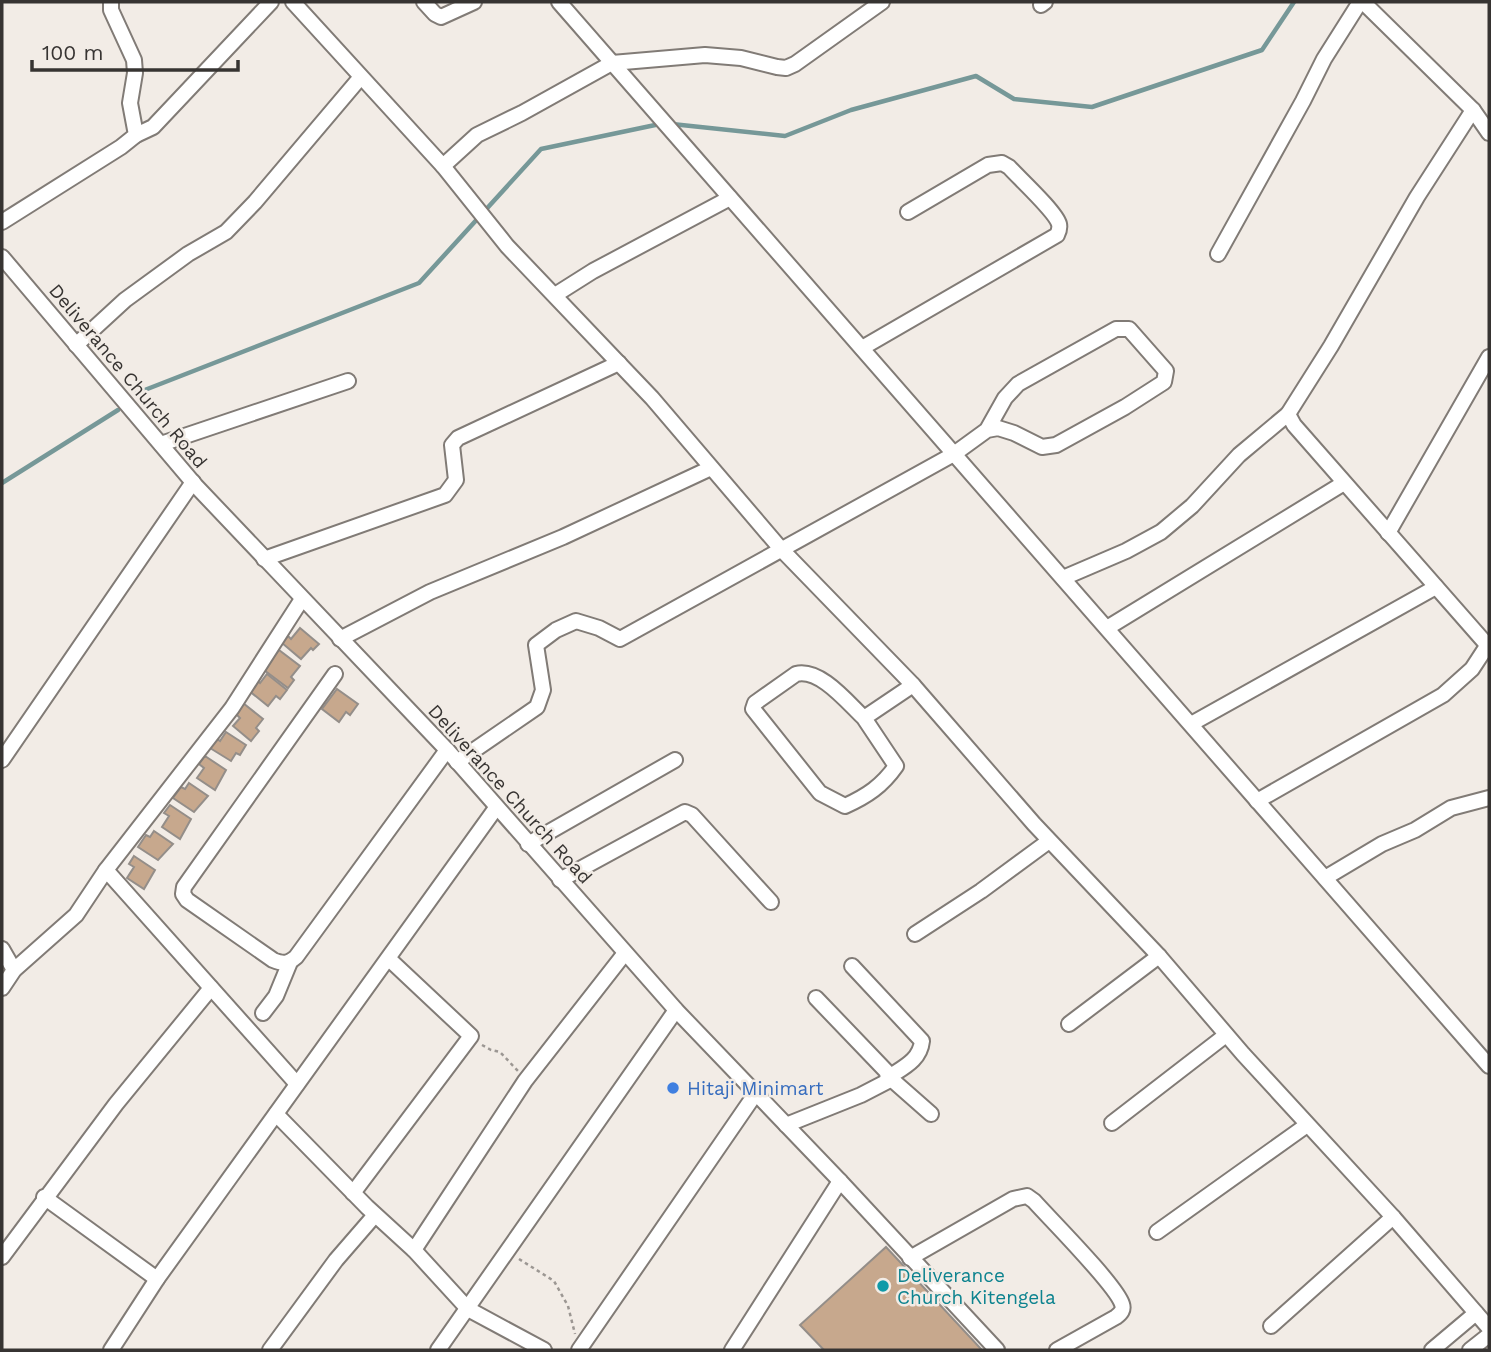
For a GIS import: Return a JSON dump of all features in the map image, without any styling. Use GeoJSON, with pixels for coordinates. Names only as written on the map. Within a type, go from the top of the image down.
{"type":"FeatureCollection","features":[{"type":"Feature","properties":{"kind":"street"},"geometry":{"type":"LineString","coordinates":[[111,2],[111,10],[134,60],[135,73],[130,103],[136,135]]}},
{"type":"Feature","properties":{"kind":"street"},"geometry":{"type":"LineString","coordinates":[[2,222],[136,135],[153,127],[271,2]]}},
{"type":"Feature","properties":{"kind":"street"},"geometry":{"type":"LineString","coordinates":[[293,2],[443,166],[506,246],[618,363],[781,549],[913,685],[1049,841],[1158,956],[1489,1328]]}},
{"type":"Feature","properties":{"kind":"street"},"geometry":{"type":"LineString","coordinates":[[424,2],[441,17],[474,2]]}},
{"type":"Feature","properties":{"kind":"street"},"geometry":{"type":"LineString","coordinates":[[559,2],[1489,1066]]}},
{"type":"Feature","properties":{"kind":"street"},"geometry":{"type":"LineString","coordinates":[[443,166],[477,135],[612,63],[705,55],[741,58],[786,68],[882,2]]}},
{"type":"Feature","properties":{"kind":"street"},"geometry":{"type":"LineString","coordinates":[[1218,254],[1324,59],[1361,2],[1473,110],[1489,132]]}},
{"type":"Feature","properties":{"kind":"street"},"geometry":{"type":"LineString","coordinates":[[76,345],[125,300],[188,254],[226,232],[360,78]]}},
{"type":"Feature","properties":{"kind":"street"},"geometry":{"type":"LineString","coordinates":[[1063,579],[1161,532],[1192,506],[1239,455],[1288,414],[1375,273],[1417,197],[1473,110]]}},
{"type":"Feature","properties":{"kind":"street"},"geometry":{"type":"LineString","coordinates":[[862,348],[1057,235],[1060,228],[1052,213],[1009,167],[1002,163],[988,165],[908,212]]}},
{"type":"Feature","properties":{"kind":"street"},"geometry":{"type":"LineString","coordinates":[[555,295],[593,271],[730,198]]}},
{"type":"Feature","properties":{"kind":"street","name":"Deliverance Church Road"},"geometry":{"type":"LineString","coordinates":[[2,257],[193,482],[447,750],[676,1010],[840,1181],[996,1350]]}},
{"type":"Feature","properties":{"kind":"street"},"geometry":{"type":"LineString","coordinates":[[457,762],[537,707],[543,690],[536,645],[556,630],[576,621],[599,628],[620,639],[954,454],[987,430],[1005,398],[1018,384],[1116,329],[1129,329],[1166,371],[1164,382],[1056,445],[1042,447],[1004,429],[987,430]]}},
{"type":"Feature","properties":{"kind":"street"},"geometry":{"type":"LineString","coordinates":[[1388,533],[1489,356]]}},
{"type":"Feature","properties":{"kind":"street"},"geometry":{"type":"LineString","coordinates":[[264,559],[445,495],[456,480],[452,445],[458,438],[618,363]]}},
{"type":"Feature","properties":{"kind":"street"},"geometry":{"type":"LineString","coordinates":[[160,444],[348,381]]}},
{"type":"Feature","properties":{"kind":"street"},"geometry":{"type":"LineString","coordinates":[[1257,801],[1443,695],[1472,669],[1489,645],[1344,483],[1294,425],[1288,414]]}},
{"type":"Feature","properties":{"kind":"street"},"geometry":{"type":"LineString","coordinates":[[340,639],[430,592],[563,537],[711,468]]}},
{"type":"Feature","properties":{"kind":"street"},"geometry":{"type":"LineString","coordinates":[[2,760],[193,482]]}},
{"type":"Feature","properties":{"kind":"street"},"geometry":{"type":"LineString","coordinates":[[1107,628],[1344,483]]}},
{"type":"Feature","properties":{"kind":"street"},"geometry":{"type":"LineString","coordinates":[[1191,724],[1436,587]]}},
{"type":"Feature","properties":{"kind":"street"},"geometry":{"type":"LineString","coordinates":[[2,988],[14,970],[76,915],[106,870],[232,708],[302,599]]}},
{"type":"Feature","properties":{"kind":"street"},"geometry":{"type":"LineString","coordinates":[[803,672],[819,677],[864,718],[896,766],[885,782],[866,797],[845,806],[820,793],[753,709],[755,703],[796,674],[803,672]]}},
{"type":"Feature","properties":{"kind":"street"},"geometry":{"type":"LineString","coordinates":[[290,962],[282,964],[273,960],[187,900],[183,894],[184,887],[335,674]]}},
{"type":"Feature","properties":{"kind":"street"},"geometry":{"type":"LineString","coordinates":[[864,718],[913,685]]}},
{"type":"Feature","properties":{"kind":"street"},"geometry":{"type":"LineString","coordinates":[[263,1013],[276,996],[290,962],[447,750]]}},
{"type":"Feature","properties":{"kind":"street"},"geometry":{"type":"LineString","coordinates":[[528,844],[674,761]]}},
{"type":"Feature","properties":{"kind":"street"},"geometry":{"type":"LineString","coordinates":[[1325,878],[1451,808],[1489,798]]}},
{"type":"Feature","properties":{"kind":"street"},"geometry":{"type":"LineString","coordinates":[[111,1350],[157,1279],[496,808]]}},
{"type":"Feature","properties":{"kind":"street"},"geometry":{"type":"LineString","coordinates":[[560,880],[685,812],[692,814],[771,902]]}},
{"type":"Feature","properties":{"kind":"street"},"geometry":{"type":"LineString","coordinates":[[915,934],[981,891],[1049,841]]}},
{"type":"Feature","properties":{"kind":"street"},"geometry":{"type":"LineString","coordinates":[[106,870],[297,1084]]}},
{"type":"Feature","properties":{"kind":"street"},"geometry":{"type":"LineString","coordinates":[[2,949],[14,970]]}},
{"type":"Feature","properties":{"kind":"street"},"geometry":{"type":"LineString","coordinates":[[414,1250],[526,1080],[625,953]]}},
{"type":"Feature","properties":{"kind":"street"},"geometry":{"type":"LineString","coordinates":[[1069,1024],[1158,956]]}},
{"type":"Feature","properties":{"kind":"street"},"geometry":{"type":"LineString","coordinates":[[353,1192],[471,1035],[389,959]]}},
{"type":"Feature","properties":{"kind":"street"},"geometry":{"type":"LineString","coordinates":[[786,1125],[886,1084],[889,1077],[921,1052],[922,1041],[852,966]]}},
{"type":"Feature","properties":{"kind":"street"},"geometry":{"type":"LineString","coordinates":[[2,1257],[44,1197],[116,1104],[211,988]]}},
{"type":"Feature","properties":{"kind":"street"},"geometry":{"type":"LineString","coordinates":[[816,998],[889,1077],[932,1114]]}},
{"type":"Feature","properties":{"kind":"street"},"geometry":{"type":"LineString","coordinates":[[438,1350],[676,1010]]}},
{"type":"Feature","properties":{"kind":"street"},"geometry":{"type":"LineString","coordinates":[[1112,1124],[1226,1035]]}},
{"type":"Feature","properties":{"kind":"street"},"geometry":{"type":"LineString","coordinates":[[580,1349],[756,1093]]}},
{"type":"Feature","properties":{"kind":"street"},"geometry":{"type":"LineString","coordinates":[[276,1114],[375,1215],[414,1250],[468,1309],[544,1350]]}},
{"type":"Feature","properties":{"kind":"street"},"geometry":{"type":"LineString","coordinates":[[1157,1232],[1307,1125]]}},
{"type":"Feature","properties":{"kind":"street"},"geometry":{"type":"LineString","coordinates":[[734,1349],[840,1181]]}},
{"type":"Feature","properties":{"kind":"street"},"geometry":{"type":"LineString","coordinates":[[910,1258],[1013,1199],[1027,1196],[1103,1277],[1123,1307],[1116,1317],[1057,1350]]}},
{"type":"Feature","properties":{"kind":"street"},"geometry":{"type":"LineString","coordinates":[[44,1197],[157,1279]]}},
{"type":"Feature","properties":{"kind":"street"},"geometry":{"type":"LineString","coordinates":[[270,1350],[336,1260],[375,1215]]}},
{"type":"Feature","properties":{"kind":"street"},"geometry":{"type":"LineString","coordinates":[[1271,1326],[1393,1217]]}},
{"type":"Feature","properties":{"kind":"street"},"geometry":{"type":"LineString","coordinates":[[1432,1350],[1476,1313]]}},
{"type":"Feature","properties":{"kind":"street"},"geometry":{"type":"LineString","coordinates":[[1470,1350],[1489,1335]]}},
{"type":"Feature","properties":{"kind":"path"},"geometry":{"type":"LineString","coordinates":[[471,1035],[484,1047],[500,1052],[526,1080]]}},
{"type":"Feature","properties":{"kind":"path"},"geometry":{"type":"LineString","coordinates":[[508,1251],[554,1281],[568,1306],[580,1349]]}},
{"type":"Feature","properties":{"kind":"building"},"geometry":{"type":"Polygon","coordinates":[[[300,628],[319,644],[301,659],[282,643],[288,636],[291,639],[300,628]]]}},
{"type":"Feature","properties":{"kind":"building"},"geometry":{"type":"Polygon","coordinates":[[[279,650],[300,666],[291,677],[294,680],[288,688],[264,670],[279,650]]]}},
{"type":"Feature","properties":{"kind":"building"},"geometry":{"type":"Polygon","coordinates":[[[267,674],[287,690],[280,699],[276,696],[268,706],[248,690],[256,680],[260,683],[267,674]]]}},
{"type":"Feature","properties":{"kind":"building"},"geometry":{"type":"Polygon","coordinates":[[[337,689],[358,704],[350,715],[346,712],[339,722],[322,709],[337,689]]]}},
{"type":"Feature","properties":{"kind":"building"},"geometry":{"type":"Polygon","coordinates":[[[243,703],[263,719],[256,728],[259,731],[251,741],[233,726],[240,718],[235,713],[243,703]]]}},
{"type":"Feature","properties":{"kind":"building"},"geometry":{"type":"Polygon","coordinates":[[[226,732],[246,745],[240,755],[236,753],[231,761],[210,748],[216,738],[220,741],[226,732]]]}},
{"type":"Feature","properties":{"kind":"building"},"geometry":{"type":"Polygon","coordinates":[[[205,756],[226,770],[215,790],[197,778],[204,768],[199,764],[205,756]]]}},
{"type":"Feature","properties":{"kind":"building"},"geometry":{"type":"Polygon","coordinates":[[[189,783],[208,796],[194,812],[173,798],[181,787],[185,789],[189,783]]]}},
{"type":"Feature","properties":{"kind":"building"},"geometry":{"type":"Polygon","coordinates":[[[170,805],[191,819],[180,839],[162,827],[169,816],[164,813],[170,805]]]}},
{"type":"Feature","properties":{"kind":"building"},"geometry":{"type":"Polygon","coordinates":[[[154,831],[173,844],[158,860],[138,847],[146,835],[150,837],[154,831]]]}},
{"type":"Feature","properties":{"kind":"building"},"geometry":{"type":"Polygon","coordinates":[[[134,856],[155,870],[144,889],[127,878],[134,867],[129,864],[134,856]]]}},
{"type":"Feature","properties":{"kind":"building","name":"Deliverance Church Kitengela"},"geometry":{"type":"Polygon","coordinates":[[[886,1247],[982,1350],[824,1350],[800,1325],[886,1247]]]}},
{"type":"Feature","properties":{"kind":"waterway"},"geometry":{"type":"LineString","coordinates":[[672,124],[785,136],[851,110],[976,76],[1014,99],[1092,107],[1262,50],[1294,2]]}},
{"type":"Feature","properties":{"kind":"waterway"},"geometry":{"type":"LineString","coordinates":[[137,393],[419,283],[541,149],[660,124]]}},
{"type":"Feature","properties":{"kind":"waterway"},"geometry":{"type":"LineString","coordinates":[[2,483],[118,410]]}},
{"type":"Feature","properties":{"kind":"place","name":"Hitaji Minimart"},"geometry":{"type":"Point","coordinates":[673,1088]}},
{"type":"Feature","properties":{"kind":"place","name":"Deliverance Church Kitengela"},"geometry":{"type":"Point","coordinates":[883,1286]}}]}
